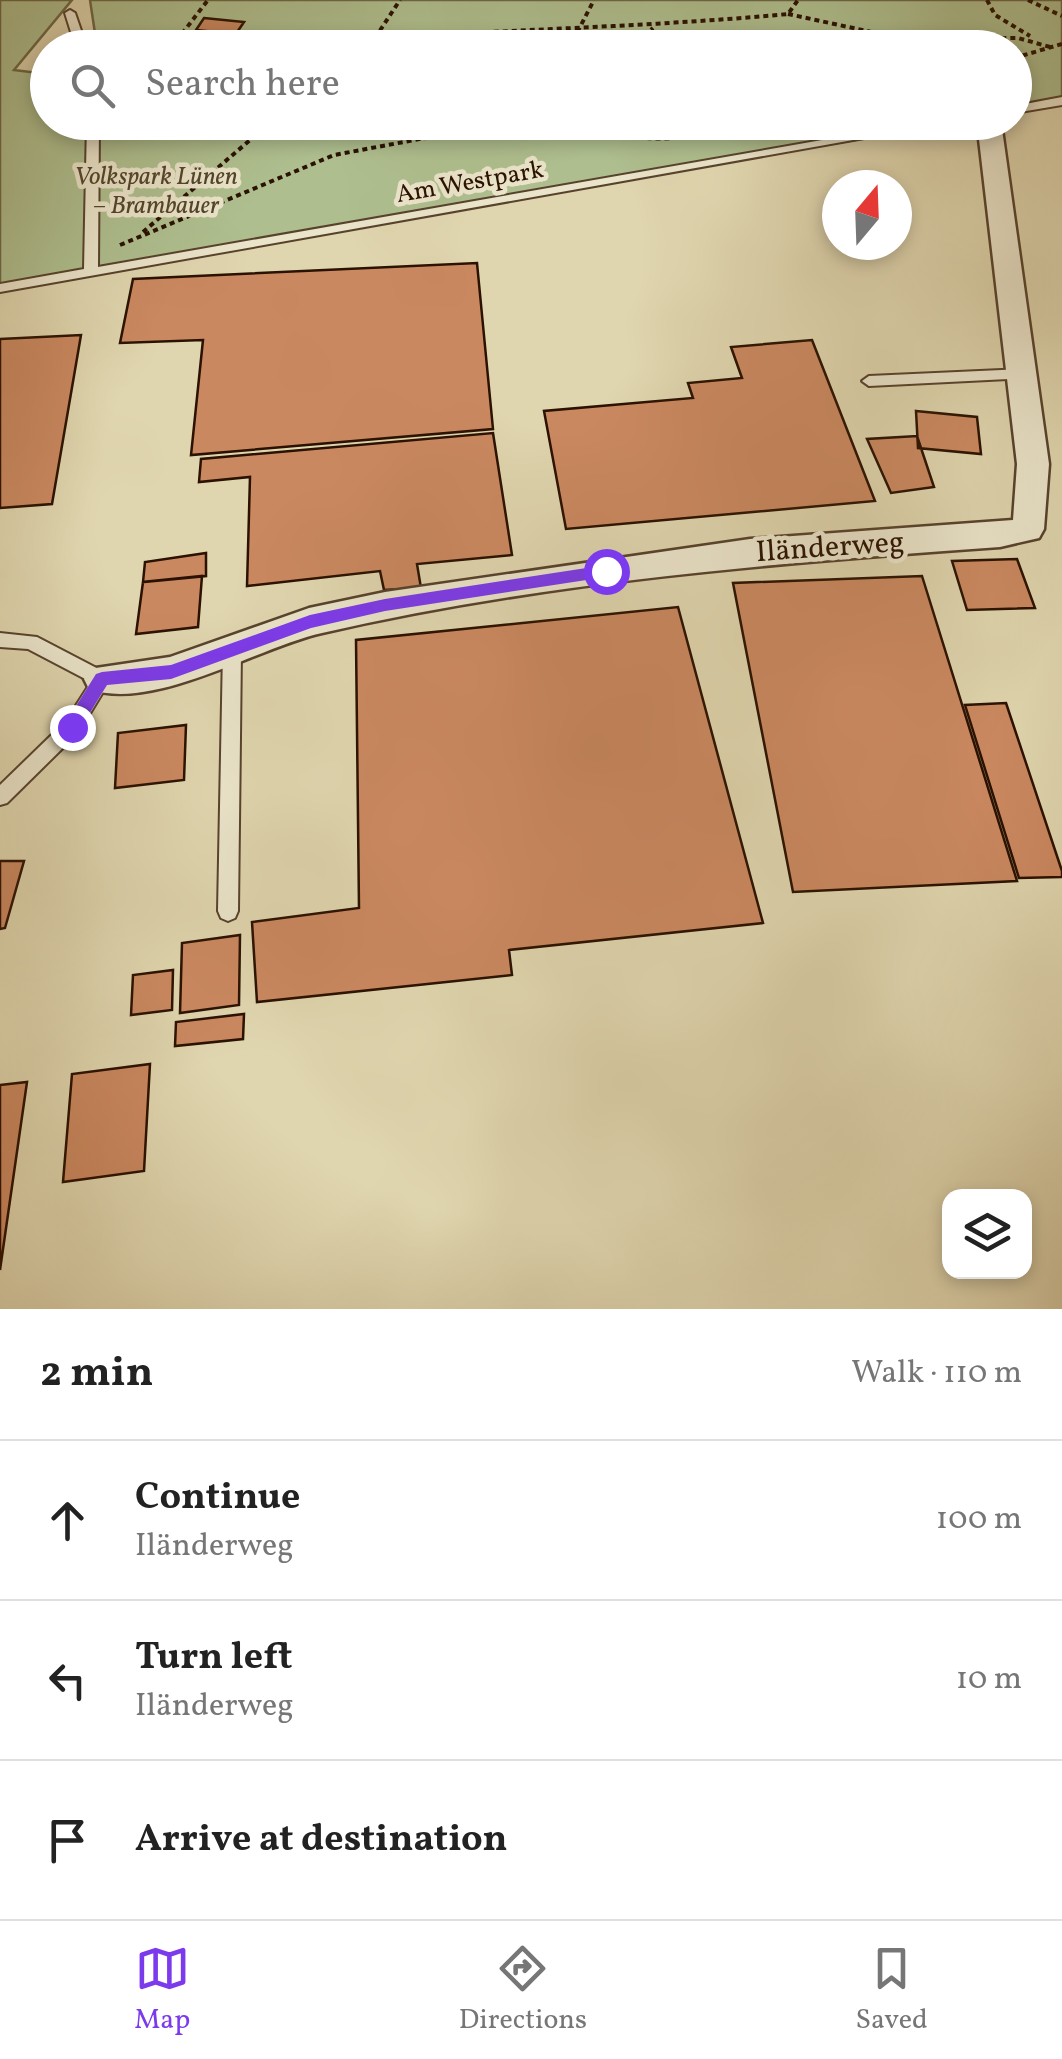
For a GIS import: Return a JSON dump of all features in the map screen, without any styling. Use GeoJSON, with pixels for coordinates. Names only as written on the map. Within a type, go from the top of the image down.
{"type":"FeatureCollection","features":[{"type":"Feature","properties":{"kind":"street","name":"Iländerweg"},"geometry":{"type":"LineString","coordinates":[[102,679],[171,672],[310,622],[366,609],[750,552],[1000,536],[1028,529],[1033,464],[991,140]]}},
{"type":"Feature","properties":{"kind":"lane"},"geometry":{"type":"LineString","coordinates":[[70,13],[76,30]]}},
{"type":"Feature","properties":{"kind":"lane"},"geometry":{"type":"LineString","coordinates":[[1032,107],[1062,101]]}},
{"type":"Feature","properties":{"kind":"lane"},"geometry":{"type":"LineString","coordinates":[[92,264],[93,140]]}},
{"type":"Feature","properties":{"kind":"lane","name":"Am Westpark"},"geometry":{"type":"LineString","coordinates":[[0,288],[92,264],[839,140]]}},
{"type":"Feature","properties":{"kind":"lane"},"geometry":{"type":"LineString","coordinates":[[869,381],[1022,374]]}},
{"type":"Feature","properties":{"kind":"lane"},"geometry":{"type":"LineString","coordinates":[[0,640],[31,642],[102,679],[72,727],[0,797]]}},
{"type":"Feature","properties":{"kind":"lane"},"geometry":{"type":"LineString","coordinates":[[228,910],[232,650]]}},
{"type":"Feature","properties":{"kind":"path"},"geometry":{"type":"LineString","coordinates":[[186,30],[208,0]]}},
{"type":"Feature","properties":{"kind":"path"},"geometry":{"type":"LineString","coordinates":[[380,30],[400,0]]}},
{"type":"Feature","properties":{"kind":"path"},"geometry":{"type":"LineString","coordinates":[[579,30],[594,0]]}},
{"type":"Feature","properties":{"kind":"path"},"geometry":{"type":"LineString","coordinates":[[788,14],[798,0]]}},
{"type":"Feature","properties":{"kind":"path"},"geometry":{"type":"LineString","coordinates":[[987,0],[995,15],[1020,30]]}},
{"type":"Feature","properties":{"kind":"path"},"geometry":{"type":"LineString","coordinates":[[1028,0],[1062,16]]}},
{"type":"Feature","properties":{"kind":"path"},"geometry":{"type":"LineString","coordinates":[[529,30],[654,27],[788,14],[862,30]]}},
{"type":"Feature","properties":{"kind":"path"},"geometry":{"type":"LineString","coordinates":[[651,30],[654,27]]}},
{"type":"Feature","properties":{"kind":"path"},"geometry":{"type":"LineString","coordinates":[[1032,37],[1050,47]]}},
{"type":"Feature","properties":{"kind":"path"},"geometry":{"type":"LineString","coordinates":[[1032,52],[1062,44]]}},
{"type":"Feature","properties":{"kind":"path"},"geometry":{"type":"LineString","coordinates":[[136,238],[250,140]]}},
{"type":"Feature","properties":{"kind":"path"},"geometry":{"type":"LineString","coordinates":[[92,264],[136,238],[334,155],[414,140]]}},
{"type":"Feature","properties":{"kind":"path"},"geometry":{"type":"LineString","coordinates":[[645,140],[671,144],[687,140]]}},
{"type":"Feature","properties":{"kind":"green space","name":"Volkspark Lünen – Brambauer"},"geometry":{"type":"Polygon","coordinates":[[[0,0],[72,0],[47,30],[30,30],[30,51],[14,70],[30,72],[30,140],[855,140],[0,287],[0,0]]]}},
{"type":"Feature","properties":{"kind":"green space"},"geometry":{"type":"Polygon","coordinates":[[[90,0],[1062,0],[1062,104],[1032,109],[1032,30],[94,30],[90,0]]]}},
{"type":"Feature","properties":{"kind":"building"},"geometry":{"type":"Polygon","coordinates":[[[204,18],[244,22],[239,30],[196,30],[204,18]]]}},
{"type":"Feature","properties":{"kind":"building"},"geometry":{"type":"Polygon","coordinates":[[[477,263],[493,429],[191,455],[203,340],[120,343],[133,279],[477,263]]]}},
{"type":"Feature","properties":{"kind":"building"},"geometry":{"type":"Polygon","coordinates":[[[81,335],[52,504],[0,508],[0,339],[81,335]]]}},
{"type":"Feature","properties":{"kind":"building"},"geometry":{"type":"Polygon","coordinates":[[[812,340],[875,501],[566,529],[544,411],[693,398],[688,383],[742,378],[731,347],[812,340]]]}},
{"type":"Feature","properties":{"kind":"building"},"geometry":{"type":"Polygon","coordinates":[[[916,411],[977,417],[981,454],[918,448],[916,411]]]}},
{"type":"Feature","properties":{"kind":"building"},"geometry":{"type":"Polygon","coordinates":[[[493,433],[512,555],[417,564],[421,588],[384,590],[380,571],[247,586],[250,477],[199,482],[201,459],[493,433]]]}},
{"type":"Feature","properties":{"kind":"building"},"geometry":{"type":"Polygon","coordinates":[[[917,436],[934,487],[891,493],[867,439],[917,436]]]}},
{"type":"Feature","properties":{"kind":"building"},"geometry":{"type":"Polygon","coordinates":[[[206,553],[206,576],[143,582],[145,562],[206,553]]]}},
{"type":"Feature","properties":{"kind":"building"},"geometry":{"type":"Polygon","coordinates":[[[1017,559],[1035,608],[967,610],[952,561],[1017,559]]]}},
{"type":"Feature","properties":{"kind":"building"},"geometry":{"type":"Polygon","coordinates":[[[202,576],[198,627],[136,634],[143,582],[202,576]]]}},
{"type":"Feature","properties":{"kind":"building"},"geometry":{"type":"Polygon","coordinates":[[[922,576],[1017,881],[793,892],[733,583],[922,576]]]}},
{"type":"Feature","properties":{"kind":"building"},"geometry":{"type":"Polygon","coordinates":[[[678,607],[763,923],[509,950],[512,975],[257,1002],[252,922],[359,908],[356,640],[678,607]]]}},
{"type":"Feature","properties":{"kind":"building"},"geometry":{"type":"Polygon","coordinates":[[[1006,703],[1062,877],[1019,878],[965,705],[1006,703]]]}},
{"type":"Feature","properties":{"kind":"building"},"geometry":{"type":"Polygon","coordinates":[[[186,725],[184,780],[115,788],[118,733],[186,725]]]}},
{"type":"Feature","properties":{"kind":"building"},"geometry":{"type":"Polygon","coordinates":[[[0,861],[24,861],[5,928],[0,929],[0,861]]]}},
{"type":"Feature","properties":{"kind":"building"},"geometry":{"type":"Polygon","coordinates":[[[240,935],[239,1005],[180,1013],[182,943],[240,935]]]}},
{"type":"Feature","properties":{"kind":"building"},"geometry":{"type":"Polygon","coordinates":[[[173,970],[172,1010],[131,1015],[133,975],[173,970]]]}},
{"type":"Feature","properties":{"kind":"building"},"geometry":{"type":"Polygon","coordinates":[[[244,1014],[243,1039],[175,1046],[176,1022],[244,1014]]]}},
{"type":"Feature","properties":{"kind":"building"},"geometry":{"type":"Polygon","coordinates":[[[150,1064],[144,1171],[63,1182],[72,1074],[150,1064]]]}},
{"type":"Feature","properties":{"kind":"building"},"geometry":{"type":"Polygon","coordinates":[[[27,1082],[0,1270],[0,1085],[27,1082]]]}},
{"type":"Feature","properties":{"kind":"route"},"geometry":{"type":"LineString","coordinates":[[72,727],[102,679],[171,672],[310,622],[385,605],[606,571]]}}]}
